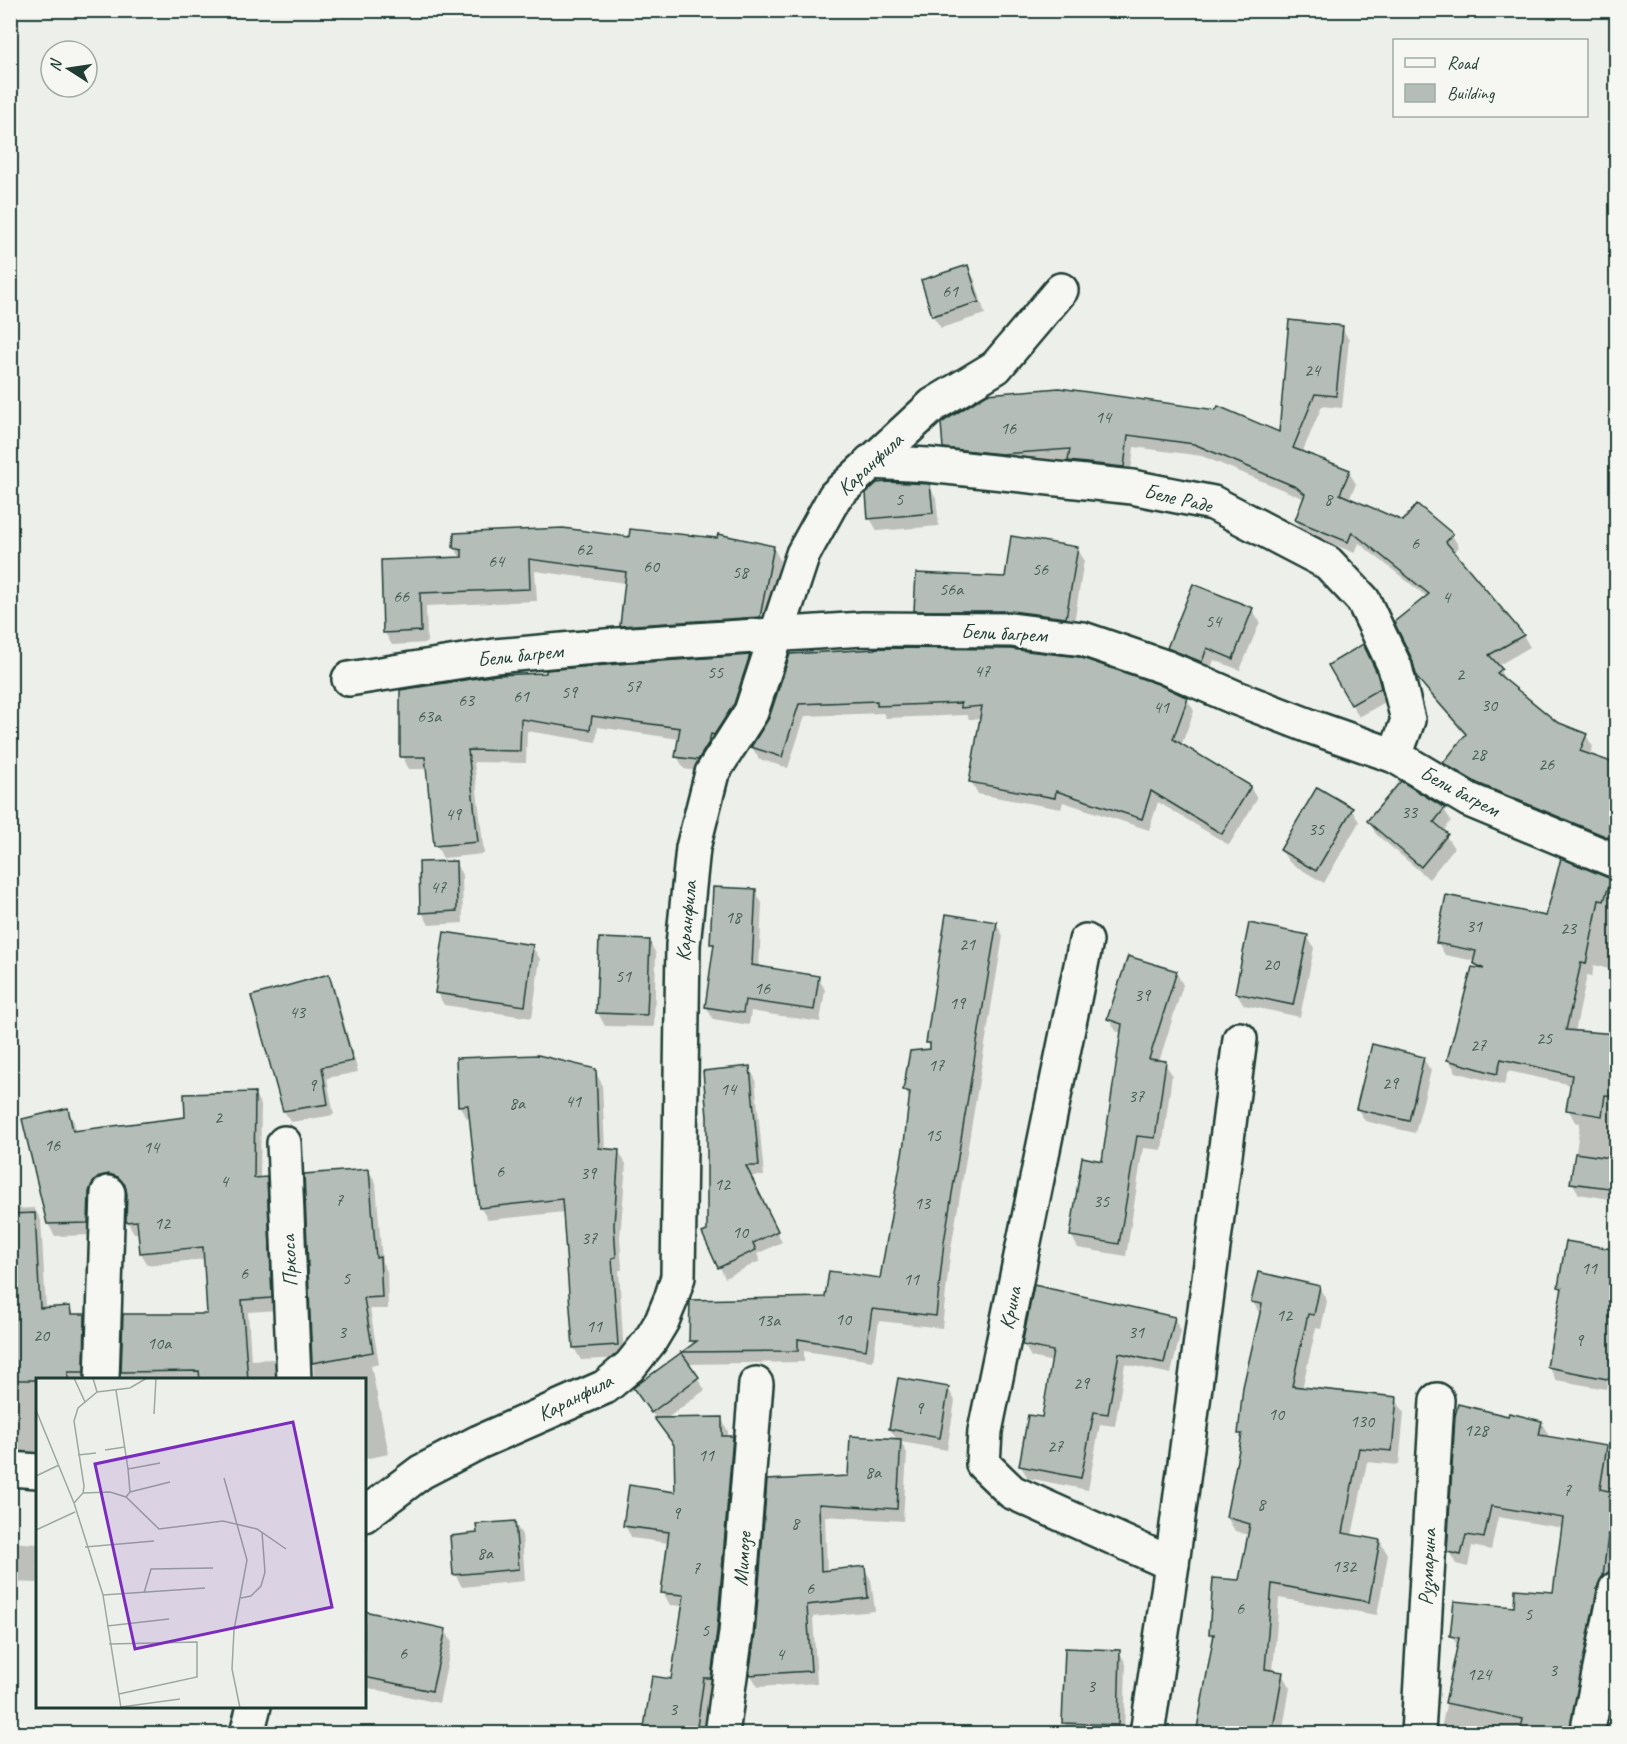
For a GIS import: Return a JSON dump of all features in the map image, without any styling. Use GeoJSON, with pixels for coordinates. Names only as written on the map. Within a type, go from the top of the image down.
{"type":"FeatureCollection","features":[{"type":"Feature","properties":{"kind":"street","name":"Каранфила"},"geometry":{"type":"LineString","coordinates":[[366,1513],[421,1472],[479,1442],[605,1387],[630,1366],[650,1341],[662,1321],[678,1277],[683,945],[693,848],[712,773],[751,712],[803,554],[834,496],[933,405],[996,367],[1061,290]]}},
{"type":"Feature","properties":{"kind":"street","name":"Беле Раде"},"geometry":{"type":"LineString","coordinates":[[870,462],[928,465],[1132,488],[1213,503],[1328,563],[1363,600],[1395,668],[1408,720],[1395,756]]}},
{"type":"Feature","properties":{"kind":"street","name":"Бели багрем"},"geometry":{"type":"LineString","coordinates":[[350,679],[495,656],[862,628],[1011,630],[1083,639],[1165,667],[1301,723],[1395,756],[1469,800],[1617,861]]}},
{"type":"Feature","properties":{"kind":"street","name":"Крина"},"geometry":{"type":"LineString","coordinates":[[1086,941],[985,1431],[983,1464],[1012,1492],[1172,1564]]}},
{"type":"Feature","properties":{"kind":"street"},"geometry":{"type":"LineString","coordinates":[[1147,1734],[1172,1564],[1240,1039]]}},
{"type":"Feature","properties":{"kind":"street","name":"Пркоса"},"geometry":{"type":"LineString","coordinates":[[284,1143],[294,1378]]}},
{"type":"Feature","properties":{"kind":"street"},"geometry":{"type":"LineString","coordinates":[[102,1378],[108,1193]]}},
{"type":"Feature","properties":{"kind":"street","name":"Мимозе"},"geometry":{"type":"LineString","coordinates":[[722,1734],[736,1633],[756,1384]]}},
{"type":"Feature","properties":{"kind":"street","name":"Рузмарина"},"geometry":{"type":"LineString","coordinates":[[1418,1734],[1437,1400]]}},
{"type":"Feature","properties":{"kind":"street"},"geometry":{"type":"LineString","coordinates":[[10,1469],[36,1471]]}},
{"type":"Feature","properties":{"kind":"street"},"geometry":{"type":"LineString","coordinates":[[1587,1734],[1617,1589]]}},
{"type":"Feature","properties":{"kind":"street"},"geometry":{"type":"LineString","coordinates":[[247,1734],[254,1708]]}},
{"type":"Feature","properties":{"kind":"building"},"geometry":{"type":"Polygon","coordinates":[[[968,265],[979,302],[932,316],[921,280],[968,265]]]}},
{"type":"Feature","properties":{"kind":"building"},"geometry":{"type":"Polygon","coordinates":[[[1289,320],[1343,326],[1336,396],[1315,394],[1293,448],[1350,470],[1340,494],[1403,521],[1417,504],[1453,534],[1446,542],[1524,635],[1489,655],[1502,669],[1497,673],[1557,722],[1587,734],[1580,751],[1617,764],[1617,841],[1477,783],[1443,763],[1466,734],[1417,678],[1412,659],[1394,622],[1429,594],[1352,532],[1348,542],[1295,520],[1305,494],[1296,487],[1194,444],[1128,435],[1124,467],[1068,461],[1070,449],[1002,454],[943,448],[941,423],[987,394],[1059,388],[1216,410],[1218,406],[1279,432],[1289,320]]]}},
{"type":"Feature","properties":{"kind":"building"},"geometry":{"type":"Polygon","coordinates":[[[877,483],[930,484],[933,513],[868,519],[866,493],[877,483]]]}},
{"type":"Feature","properties":{"kind":"building"},"geometry":{"type":"Polygon","coordinates":[[[563,528],[629,537],[630,529],[717,538],[718,534],[774,546],[760,617],[620,626],[626,572],[529,559],[530,589],[420,593],[421,631],[383,633],[381,560],[462,557],[462,550],[453,548],[454,533],[563,528]]]}},
{"type":"Feature","properties":{"kind":"building"},"geometry":{"type":"Polygon","coordinates":[[[1011,536],[1078,547],[1066,618],[1011,611],[914,611],[916,573],[1005,577],[1011,536]]]}},
{"type":"Feature","properties":{"kind":"building"},"geometry":{"type":"Polygon","coordinates":[[[1193,584],[1253,608],[1233,659],[1207,648],[1202,662],[1167,648],[1193,584]]]}},
{"type":"Feature","properties":{"kind":"building"},"geometry":{"type":"Polygon","coordinates":[[[1363,644],[1377,673],[1381,688],[1351,705],[1328,665],[1363,644]]]}},
{"type":"Feature","properties":{"kind":"building"},"geometry":{"type":"Polygon","coordinates":[[[875,648],[1010,649],[1079,657],[1158,684],[1188,698],[1173,739],[1251,786],[1222,834],[1151,791],[1142,819],[1056,791],[1055,798],[969,782],[982,706],[961,708],[961,703],[877,706],[877,701],[799,704],[782,757],[751,747],[769,718],[790,654],[875,648]]]}},
{"type":"Feature","properties":{"kind":"building"},"geometry":{"type":"Polygon","coordinates":[[[750,655],[734,704],[714,735],[711,734],[698,760],[675,757],[680,728],[592,716],[590,730],[521,719],[520,751],[468,750],[478,842],[434,846],[425,757],[400,757],[400,690],[497,675],[546,673],[546,670],[750,655]]]}},
{"type":"Feature","properties":{"kind":"building"},"geometry":{"type":"Polygon","coordinates":[[[1401,781],[1445,808],[1434,822],[1448,834],[1421,867],[1367,821],[1401,781]]]}},
{"type":"Feature","properties":{"kind":"building"},"geometry":{"type":"Polygon","coordinates":[[[1317,787],[1353,808],[1316,871],[1280,850],[1317,787]]]}},
{"type":"Feature","properties":{"kind":"building"},"geometry":{"type":"Polygon","coordinates":[[[1561,858],[1611,879],[1604,901],[1599,900],[1586,964],[1581,963],[1566,1030],[1617,1034],[1617,1096],[1605,1095],[1602,1116],[1566,1110],[1572,1075],[1501,1059],[1497,1074],[1447,1060],[1472,967],[1484,969],[1473,963],[1476,951],[1436,943],[1446,895],[1546,916],[1561,858]]]}},
{"type":"Feature","properties":{"kind":"building"},"geometry":{"type":"Polygon","coordinates":[[[456,861],[457,911],[420,913],[419,862],[456,861]]]}},
{"type":"Feature","properties":{"kind":"building"},"geometry":{"type":"Polygon","coordinates":[[[713,887],[756,889],[752,965],[819,976],[814,1010],[745,1000],[743,1013],[705,1007],[714,944],[710,944],[713,887]]]}},
{"type":"Feature","properties":{"kind":"building"},"geometry":{"type":"Polygon","coordinates":[[[946,914],[997,922],[944,1242],[936,1316],[872,1309],[866,1350],[798,1339],[798,1351],[682,1352],[697,1341],[689,1341],[690,1300],[825,1297],[829,1271],[880,1278],[904,1143],[910,1092],[903,1090],[910,1051],[930,1049],[930,1043],[926,1043],[946,914]]]}},
{"type":"Feature","properties":{"kind":"building"},"geometry":{"type":"Polygon","coordinates":[[[1249,923],[1308,935],[1293,1005],[1235,993],[1249,923]]]}},
{"type":"Feature","properties":{"kind":"building"},"geometry":{"type":"Polygon","coordinates":[[[444,932],[533,945],[525,1006],[435,993],[444,932]]]}},
{"type":"Feature","properties":{"kind":"building"},"geometry":{"type":"Polygon","coordinates":[[[599,938],[650,940],[647,1015],[596,1013],[599,938]]]}},
{"type":"Feature","properties":{"kind":"building"},"geometry":{"type":"Polygon","coordinates":[[[1128,956],[1177,971],[1149,1059],[1166,1061],[1155,1138],[1137,1136],[1119,1244],[1070,1236],[1082,1157],[1102,1161],[1122,1024],[1107,1019],[1128,956]]]}},
{"type":"Feature","properties":{"kind":"building"},"geometry":{"type":"Polygon","coordinates":[[[329,974],[353,1061],[322,1067],[328,1104],[283,1111],[251,996],[329,974]]]}},
{"type":"Feature","properties":{"kind":"building"},"geometry":{"type":"Polygon","coordinates":[[[1372,1044],[1424,1057],[1409,1121],[1356,1109],[1372,1044]]]}},
{"type":"Feature","properties":{"kind":"building"},"geometry":{"type":"Polygon","coordinates":[[[538,1055],[596,1069],[599,1148],[619,1150],[614,1225],[616,1257],[612,1258],[618,1345],[573,1348],[562,1199],[479,1208],[468,1105],[458,1106],[456,1058],[538,1055]]]}},
{"type":"Feature","properties":{"kind":"building"},"geometry":{"type":"Polygon","coordinates":[[[750,1066],[759,1166],[746,1166],[778,1231],[753,1243],[756,1250],[718,1268],[702,1233],[707,1231],[707,1117],[703,1071],[750,1066]]]}},
{"type":"Feature","properties":{"kind":"building"},"geometry":{"type":"Polygon","coordinates":[[[255,1092],[254,1178],[267,1177],[272,1298],[242,1300],[248,1378],[200,1378],[199,1371],[121,1372],[123,1314],[207,1314],[203,1247],[140,1253],[137,1221],[126,1222],[125,1185],[118,1177],[109,1174],[100,1176],[92,1184],[89,1192],[88,1223],[47,1224],[22,1119],[68,1108],[73,1131],[185,1117],[184,1094],[255,1092]]]}},
{"type":"Feature","properties":{"kind":"building"},"geometry":{"type":"Polygon","coordinates":[[[1575,1153],[1617,1159],[1617,1189],[1570,1183],[1575,1153]]]}},
{"type":"Feature","properties":{"kind":"building"},"geometry":{"type":"Polygon","coordinates":[[[369,1169],[376,1258],[380,1257],[382,1297],[364,1298],[373,1352],[312,1363],[304,1174],[369,1169]]]}},
{"type":"Feature","properties":{"kind":"building"},"geometry":{"type":"Polygon","coordinates":[[[35,1213],[40,1308],[70,1306],[71,1314],[85,1314],[84,1372],[68,1372],[68,1378],[10,1380],[10,1214],[35,1213]]]}},
{"type":"Feature","properties":{"kind":"building"},"geometry":{"type":"Polygon","coordinates":[[[1566,1241],[1617,1250],[1617,1381],[1547,1367],[1562,1288],[1558,1287],[1566,1241]]]}},
{"type":"Feature","properties":{"kind":"building"},"geometry":{"type":"Polygon","coordinates":[[[1258,1272],[1320,1286],[1314,1315],[1308,1314],[1292,1386],[1397,1397],[1392,1451],[1359,1448],[1343,1533],[1380,1540],[1369,1602],[1272,1584],[1265,1669],[1283,1672],[1272,1734],[1196,1734],[1214,1634],[1209,1634],[1213,1578],[1239,1580],[1250,1524],[1226,1517],[1242,1434],[1238,1434],[1243,1387],[1262,1304],[1251,1302],[1258,1272]]]}},
{"type":"Feature","properties":{"kind":"building"},"geometry":{"type":"Polygon","coordinates":[[[1034,1285],[1175,1317],[1164,1363],[1119,1353],[1108,1414],[1094,1412],[1081,1478],[1019,1466],[1028,1415],[1042,1417],[1053,1351],[1022,1345],[1034,1285]]]}},
{"type":"Feature","properties":{"kind":"building"},"geometry":{"type":"Polygon","coordinates":[[[681,1352],[699,1377],[651,1413],[633,1388],[681,1352]]]}},
{"type":"Feature","properties":{"kind":"building"},"geometry":{"type":"Polygon","coordinates":[[[898,1378],[949,1387],[940,1438],[889,1429],[898,1378]]]}},
{"type":"Feature","properties":{"kind":"building"},"geometry":{"type":"Polygon","coordinates":[[[1458,1404],[1508,1416],[1509,1413],[1542,1421],[1539,1435],[1607,1446],[1600,1489],[1617,1493],[1617,1537],[1608,1535],[1603,1576],[1598,1585],[1569,1734],[1520,1734],[1523,1719],[1445,1703],[1459,1638],[1450,1636],[1454,1601],[1514,1607],[1515,1589],[1553,1592],[1563,1518],[1491,1506],[1484,1538],[1466,1535],[1461,1555],[1447,1552],[1455,1416],[1458,1404]]]}},
{"type":"Feature","properties":{"kind":"building"},"geometry":{"type":"Polygon","coordinates":[[[722,1417],[722,1436],[733,1436],[711,1678],[704,1678],[696,1734],[643,1734],[652,1676],[671,1679],[684,1595],[661,1593],[669,1532],[623,1526],[629,1485],[675,1492],[674,1445],[654,1418],[722,1417]]]}},
{"type":"Feature","properties":{"kind":"building"},"geometry":{"type":"Polygon","coordinates":[[[850,1436],[901,1439],[897,1509],[819,1504],[821,1571],[865,1566],[868,1598],[807,1605],[811,1671],[749,1675],[755,1635],[767,1480],[848,1476],[850,1436]]]}},
{"type":"Feature","properties":{"kind":"building"},"geometry":{"type":"Polygon","coordinates":[[[515,1521],[519,1569],[453,1575],[450,1536],[477,1533],[476,1524],[515,1521]]]}},
{"type":"Feature","properties":{"kind":"building"},"geometry":{"type":"Polygon","coordinates":[[[366,1611],[446,1629],[432,1691],[366,1677],[366,1611]]]}},
{"type":"Feature","properties":{"kind":"building"},"geometry":{"type":"Polygon","coordinates":[[[1065,1648],[1120,1650],[1118,1725],[1062,1723],[1065,1648]]]}}]}
